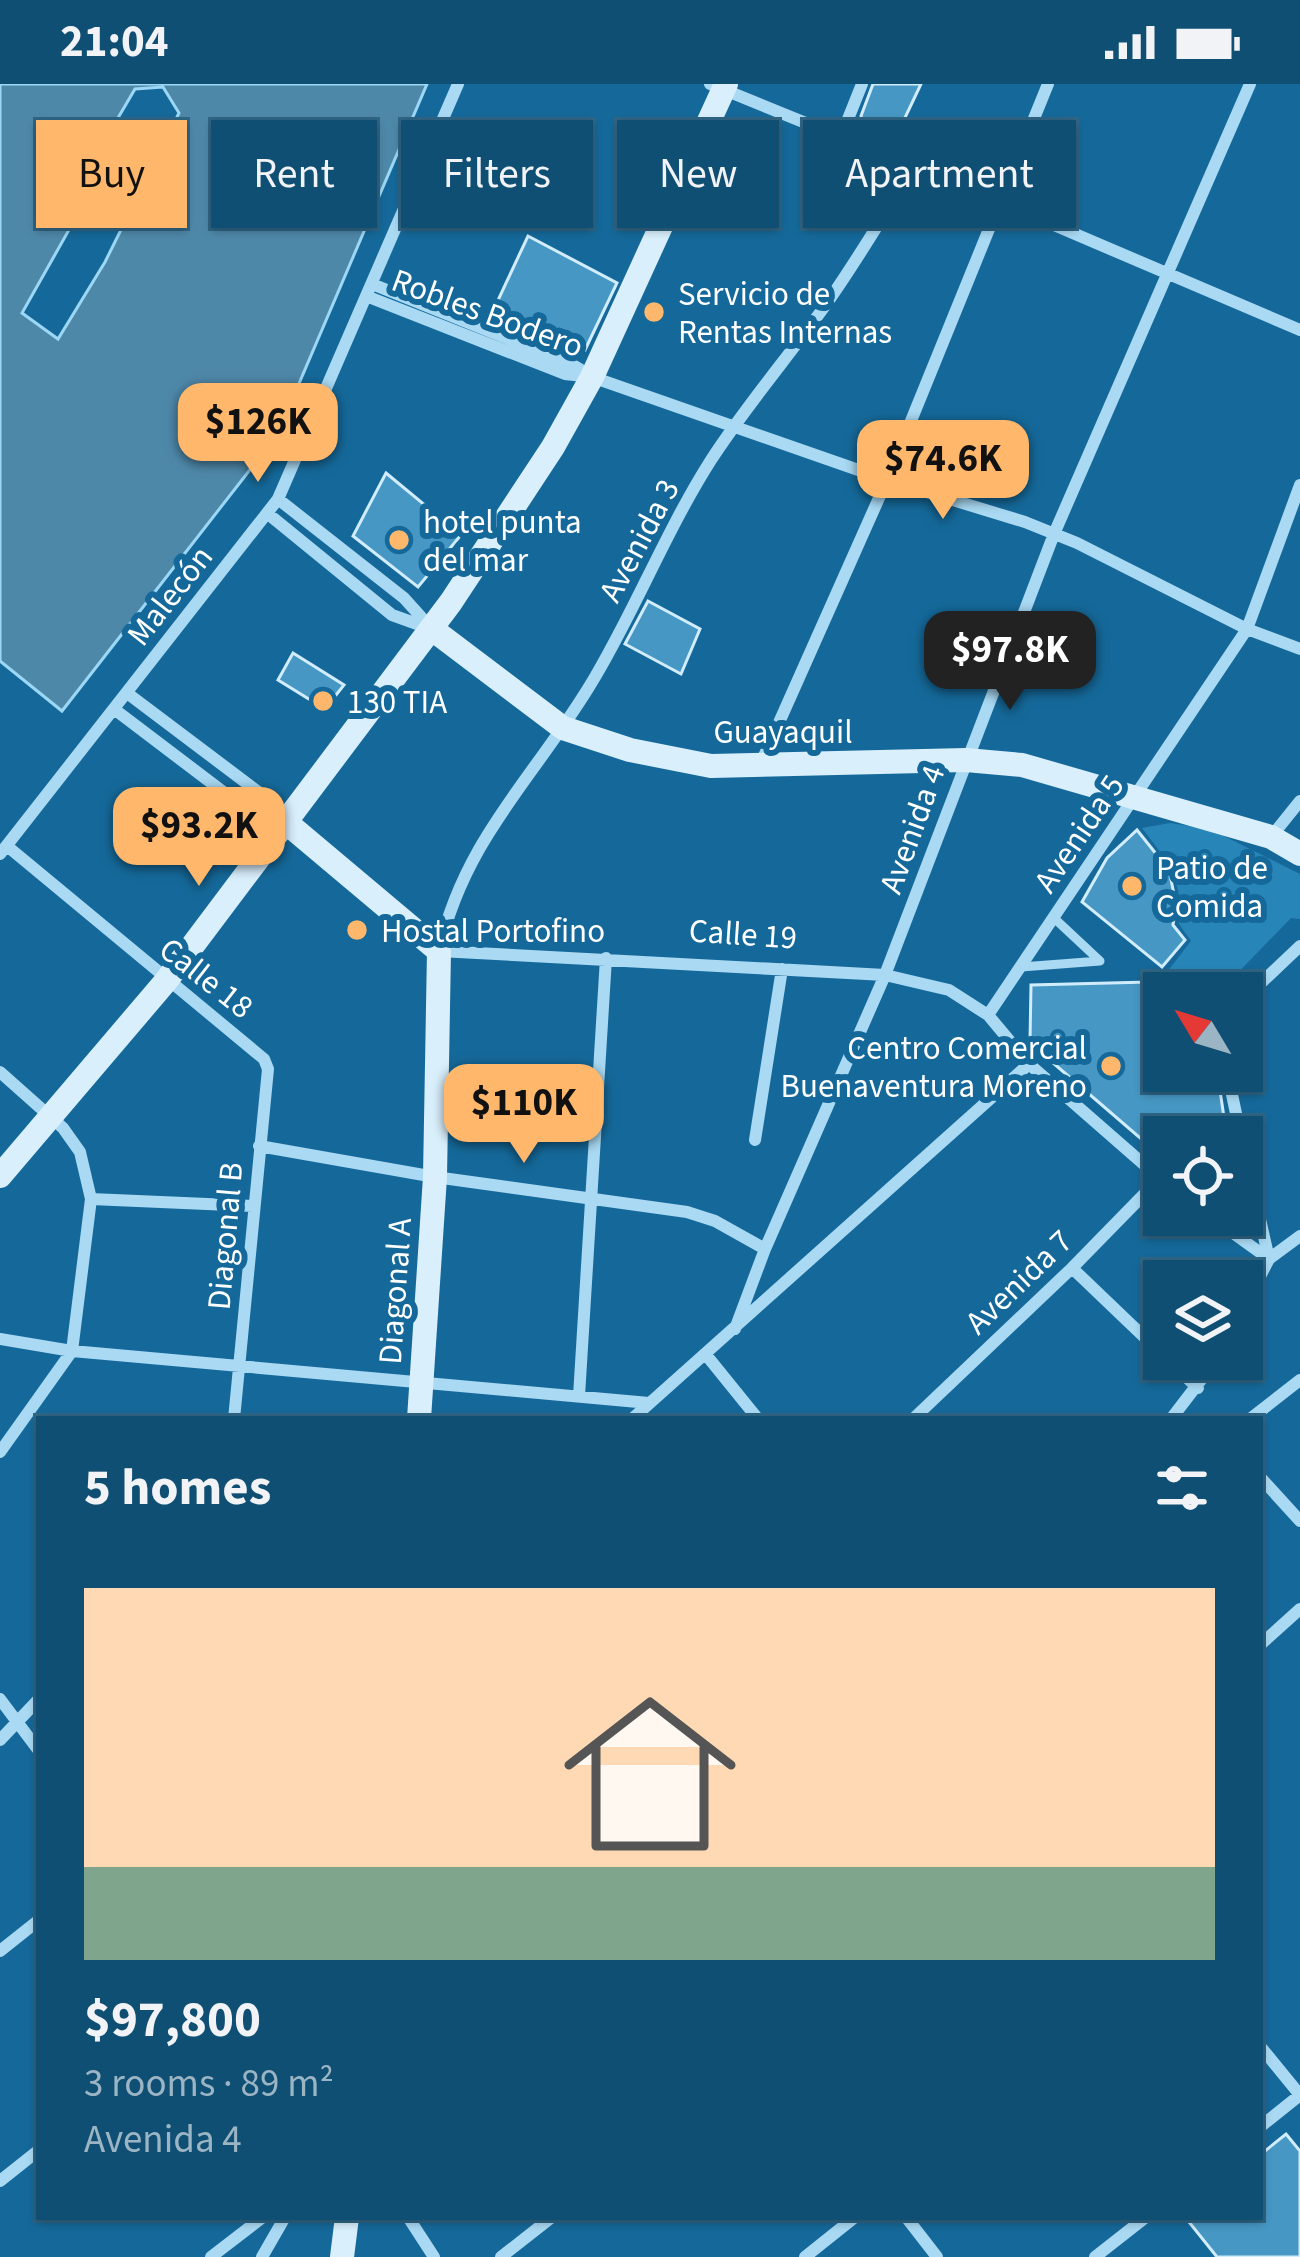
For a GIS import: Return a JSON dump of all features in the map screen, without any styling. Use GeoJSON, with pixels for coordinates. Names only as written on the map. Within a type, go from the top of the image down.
{"type":"FeatureCollection","features":[{"type":"Feature","properties":{"kind":"street","name":"Malecón"},"geometry":{"type":"LineString","coordinates":[[4,850],[278,500],[458,84]]}},
{"type":"Feature","properties":{"kind":"street"},"geometry":{"type":"LineString","coordinates":[[848,120],[862,84]]}},
{"type":"Feature","properties":{"kind":"street"},"geometry":{"type":"LineString","coordinates":[[1033,120],[1048,84]]}},
{"type":"Feature","properties":{"kind":"street","name":"Avenida 4"},"geometry":{"type":"LineString","coordinates":[[735,1328],[885,975],[1054,534],[1250,84]]}},
{"type":"Feature","properties":{"kind":"street"},"geometry":{"type":"LineString","coordinates":[[0,1176],[294,829],[553,447],[592,377],[720,86],[803,123]]}},
{"type":"Feature","properties":{"kind":"street","name":"Avenida 3"},"geometry":{"type":"LineString","coordinates":[[439,950],[448,910],[465,872],[503,805],[595,677],[707,466],[824,309],[876,228]]}},
{"type":"Feature","properties":{"kind":"street"},"geometry":{"type":"LineString","coordinates":[[760,766],[887,480],[989,228]]}},
{"type":"Feature","properties":{"kind":"street"},"geometry":{"type":"LineString","coordinates":[[1061,228],[1300,331]]}},
{"type":"Feature","properties":{"kind":"street","name":"Robles Bodero"},"geometry":{"type":"LineString","coordinates":[[369,290],[565,374],[592,377],[887,480],[1025,522],[1246,629],[1300,650]]}},
{"type":"Feature","properties":{"kind":"street","name":"Avenida 5"},"geometry":{"type":"LineString","coordinates":[[988,1015],[1246,629],[1300,485]]}},
{"type":"Feature","properties":{"kind":"street","name":"Guayaquil"},"geometry":{"type":"LineString","coordinates":[[278,500],[404,598],[432,629],[562,728],[629,750],[711,766],[966,760],[1022,764],[1270,837],[1300,854]]}},
{"type":"Feature","properties":{"kind":"street","name":"Guayaquil"},"geometry":{"type":"LineString","coordinates":[[267,514],[392,615],[432,629]]}},
{"type":"Feature","properties":{"kind":"street"},"geometry":{"type":"LineString","coordinates":[[127,692],[269,800],[294,829],[439,950]]}},
{"type":"Feature","properties":{"kind":"street"},"geometry":{"type":"LineString","coordinates":[[113,709],[255,816],[294,829]]}},
{"type":"Feature","properties":{"kind":"street"},"geometry":{"type":"LineString","coordinates":[[1270,837],[1300,801]]}},
{"type":"Feature","properties":{"kind":"street","name":"Calle 18"},"geometry":{"type":"LineString","coordinates":[[4,850],[264,1059]]}},
{"type":"Feature","properties":{"kind":"street"},"geometry":{"type":"LineString","coordinates":[[1263,981],[1300,946]]}},
{"type":"Feature","properties":{"kind":"street","name":"Calle 19"},"geometry":{"type":"LineString","coordinates":[[439,950],[885,975],[949,990],[988,1015],[1029,1064],[1143,1164]]}},
{"type":"Feature","properties":{"kind":"street","name":"Diagonal A"},"geometry":{"type":"LineString","coordinates":[[419,1416],[435,1177],[439,950]]}},
{"type":"Feature","properties":{"kind":"street"},"geometry":{"type":"LineString","coordinates":[[579,1396],[606,958]]}},
{"type":"Feature","properties":{"kind":"street"},"geometry":{"type":"LineString","coordinates":[[755,1140],[782,969]]}},
{"type":"Feature","properties":{"kind":"street","name":"Diagonal B"},"geometry":{"type":"LineString","coordinates":[[234,1416],[268,1069],[264,1059]]}},
{"type":"Feature","properties":{"kind":"street"},"geometry":{"type":"LineString","coordinates":[[635,1416],[1029,1064]]}},
{"type":"Feature","properties":{"kind":"street"},"geometry":{"type":"LineString","coordinates":[[0,1072],[51,1116],[80,1152],[92,1199],[72,1351],[0,1452]]}},
{"type":"Feature","properties":{"kind":"street"},"geometry":{"type":"LineString","coordinates":[[259,1146],[435,1177],[687,1212],[715,1221],[765,1249]]}},
{"type":"Feature","properties":{"kind":"street","name":"Avenida 7"},"geometry":{"type":"LineString","coordinates":[[916,1416],[1143,1198]]}},
{"type":"Feature","properties":{"kind":"street"},"geometry":{"type":"LineString","coordinates":[[92,1199],[253,1206]]}},
{"type":"Feature","properties":{"kind":"street"},"geometry":{"type":"LineString","coordinates":[[1237,1236],[1268,1259]]}},
{"type":"Feature","properties":{"kind":"street"},"geometry":{"type":"LineString","coordinates":[[1263,1236],[1268,1259]]}},
{"type":"Feature","properties":{"kind":"street"},"geometry":{"type":"LineString","coordinates":[[1263,1269],[1268,1259],[1300,1236]]}},
{"type":"Feature","properties":{"kind":"street"},"geometry":{"type":"LineString","coordinates":[[1072,1268],[1143,1336]]}},
{"type":"Feature","properties":{"kind":"street"},"geometry":{"type":"LineString","coordinates":[[0,1339],[72,1351],[649,1403]]}},
{"type":"Feature","properties":{"kind":"street"},"geometry":{"type":"LineString","coordinates":[[707,1356],[756,1416]]}},
{"type":"Feature","properties":{"kind":"street"},"geometry":{"type":"LineString","coordinates":[[1189,1380],[1198,1388]]}},
{"type":"Feature","properties":{"kind":"street"},"geometry":{"type":"LineString","coordinates":[[1174,1416],[1203,1380]]}},
{"type":"Feature","properties":{"kind":"street"},"geometry":{"type":"LineString","coordinates":[[1254,1416],[1300,1380]]}},
{"type":"Feature","properties":{"kind":"street"},"geometry":{"type":"LineString","coordinates":[[1263,1480],[1300,1521]]}},
{"type":"Feature","properties":{"kind":"street"},"geometry":{"type":"LineString","coordinates":[[1263,1642],[1300,1609]]}},
{"type":"Feature","properties":{"kind":"street"},"geometry":{"type":"LineString","coordinates":[[0,1699],[36,1747]]}},
{"type":"Feature","properties":{"kind":"street"},"geometry":{"type":"LineString","coordinates":[[0,1740],[36,1702]]}},
{"type":"Feature","properties":{"kind":"street"},"geometry":{"type":"LineString","coordinates":[[0,1952],[36,1922]]}},
{"type":"Feature","properties":{"kind":"street"},"geometry":{"type":"LineString","coordinates":[[1263,2049],[1300,2095],[1263,2125]]}},
{"type":"Feature","properties":{"kind":"street"},"geometry":{"type":"LineString","coordinates":[[0,2181],[36,2152]]}},
{"type":"Feature","properties":{"kind":"street"},"geometry":{"type":"LineString","coordinates":[[211,2257],[259,2220]]}},
{"type":"Feature","properties":{"kind":"street"},"geometry":{"type":"LineString","coordinates":[[262,2257],[283,2220]]}},
{"type":"Feature","properties":{"kind":"street"},"geometry":{"type":"LineString","coordinates":[[342,2257],[347,2220]]}},
{"type":"Feature","properties":{"kind":"street"},"geometry":{"type":"LineString","coordinates":[[410,2220],[434,2257]]}},
{"type":"Feature","properties":{"kind":"street"},"geometry":{"type":"LineString","coordinates":[[501,2257],[548,2220]]}},
{"type":"Feature","properties":{"kind":"street"},"geometry":{"type":"LineString","coordinates":[[805,2257],[851,2220]]}},
{"type":"Feature","properties":{"kind":"street"},"geometry":{"type":"LineString","coordinates":[[908,2220],[938,2257]]}},
{"type":"Feature","properties":{"kind":"street"},"geometry":{"type":"LineString","coordinates":[[1095,2257],[1142,2220]]}},
{"type":"Feature","properties":{"kind":"lane"},"geometry":{"type":"LineString","coordinates":[[1021,967],[1100,961],[1054,919]]}},
{"type":"Feature","properties":{"kind":"shaded area"},"geometry":{"type":"Polygon","coordinates":[[[0,84],[427,84],[412,120],[401,120],[401,145],[377,201],[377,120],[211,120],[211,228],[365,228],[277,435],[62,711],[0,661],[0,84]]]}},
{"type":"Feature","properties":{"kind":"shaded area"},"geometry":{"type":"Polygon","coordinates":[[[1170,823],[1210,829],[1300,874],[1300,919],[1291,918],[1239,972],[1167,972],[1191,941],[1179,924],[1179,896],[1172,872],[1142,828],[1170,823]]]}},
{"type":"Feature","properties":{"kind":"building"},"geometry":{"type":"Polygon","coordinates":[[[873,84],[921,84],[904,120],[862,120],[873,84]]]}},
{"type":"Feature","properties":{"kind":"building"},"geometry":{"type":"Polygon","coordinates":[[[528,236],[617,283],[585,350],[493,311],[528,236]]]}},
{"type":"Feature","properties":{"kind":"building"},"geometry":{"type":"Polygon","coordinates":[[[386,473],[461,535],[418,587],[353,536],[386,473]]]}},
{"type":"Feature","properties":{"kind":"building"},"geometry":{"type":"Polygon","coordinates":[[[648,601],[700,629],[681,674],[625,644],[648,601]]]}},
{"type":"Feature","properties":{"kind":"building"},"geometry":{"type":"Polygon","coordinates":[[[293,653],[344,685],[325,709],[278,680],[293,653]]]}},
{"type":"Feature","properties":{"kind":"building","name":"Patio de Comida"},"geometry":{"type":"Polygon","coordinates":[[[1137,830],[1169,870],[1176,904],[1173,925],[1185,940],[1162,967],[1082,902],[1107,858],[1137,830]]]}},
{"type":"Feature","properties":{"kind":"building","name":"Centro Comercial Buenaventura Moreno"},"geometry":{"type":"Polygon","coordinates":[[[1143,982],[1143,1092],[1220,1092],[1224,1116],[1143,1116],[1143,1141],[1052,1062],[1053,1045],[1030,1041],[1031,985],[1143,982]]]}},
{"type":"Feature","properties":{"kind":"building"},"geometry":{"type":"Polygon","coordinates":[[[1286,2134],[1300,2151],[1300,2257],[1217,2257],[1187,2220],[1263,2220],[1263,2153],[1286,2134]]]}},
{"type":"Feature","properties":{"kind":"place","name":"Servicio de Rentas Internas"},"geometry":{"type":"Point","coordinates":[654,312]}},
{"type":"Feature","properties":{"kind":"place","name":"hotel punta del mar"},"geometry":{"type":"Point","coordinates":[399,540]}},
{"type":"Feature","properties":{"kind":"place","name":"130 TIA"},"geometry":{"type":"Point","coordinates":[323,701]}},
{"type":"Feature","properties":{"kind":"place","name":"Patio de Comida"},"geometry":{"type":"Point","coordinates":[1132,886]}},
{"type":"Feature","properties":{"kind":"place","name":"Hostal Portofino"},"geometry":{"type":"Point","coordinates":[357,930]}},
{"type":"Feature","properties":{"kind":"place","name":"Centro Comercial Buenaventura Moreno"},"geometry":{"type":"Point","coordinates":[1111,1066]}}]}
